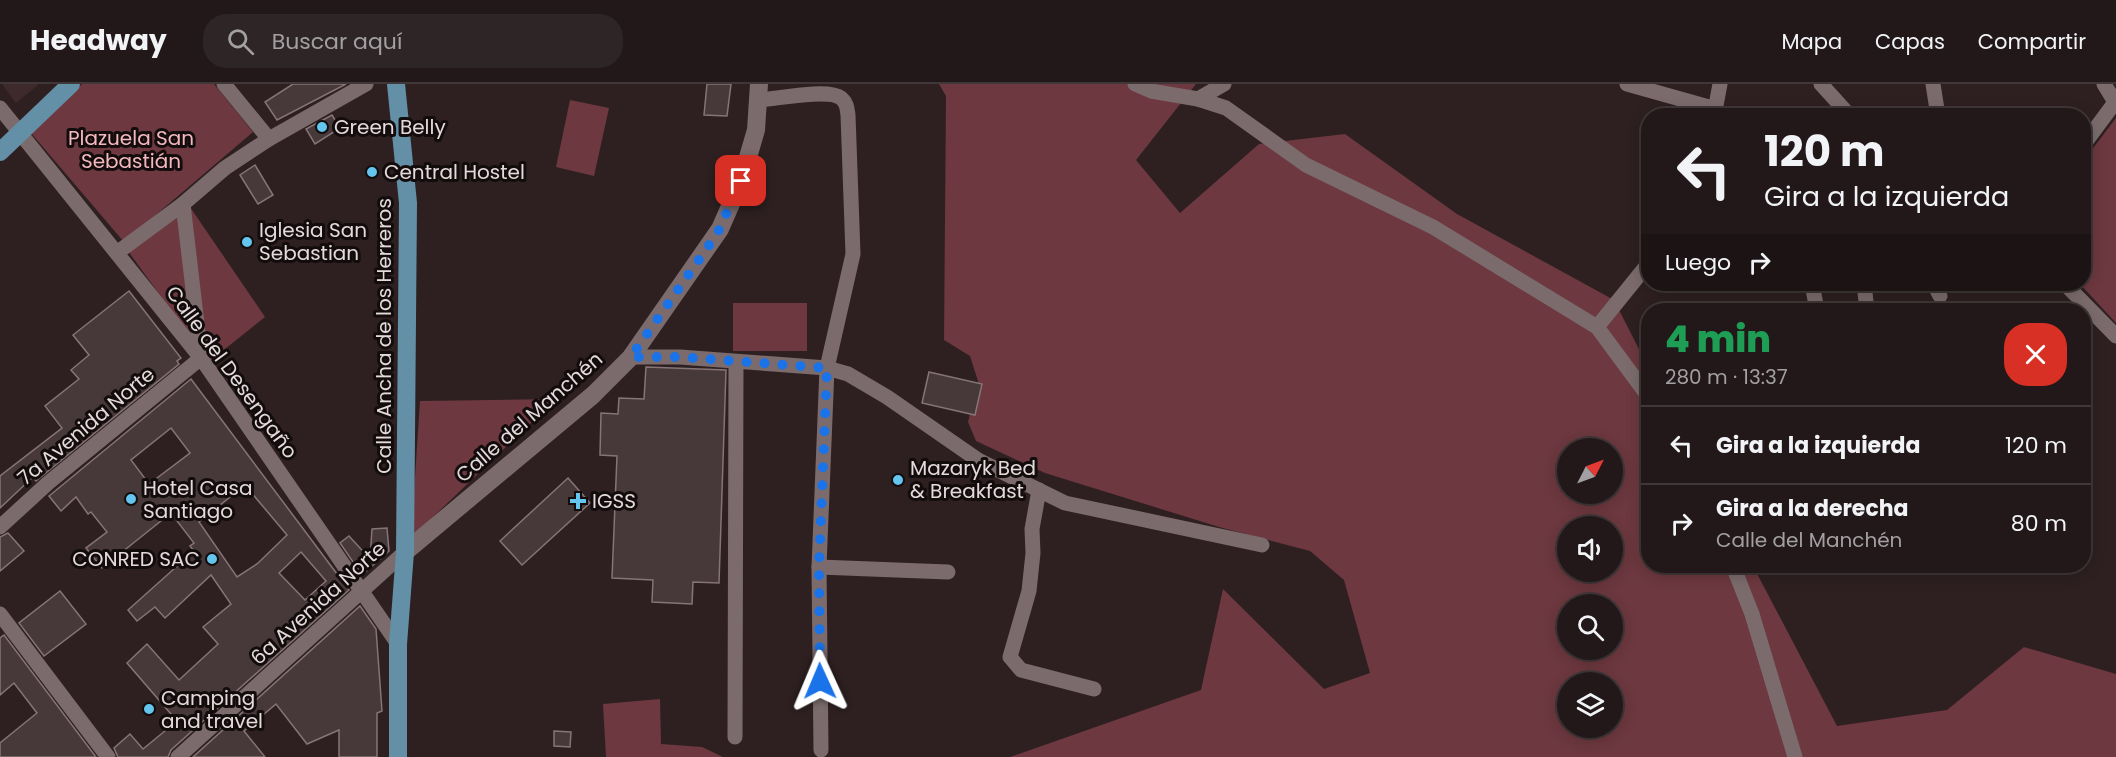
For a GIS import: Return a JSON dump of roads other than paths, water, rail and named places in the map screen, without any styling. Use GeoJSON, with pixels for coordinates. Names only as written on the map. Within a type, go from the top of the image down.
{"type":"FeatureCollection","features":[{"type":"Feature","properties":{"kind":"main road"},"geometry":{"type":"LineString","coordinates":[[0,152],[71,84]]}},
{"type":"Feature","properties":{"kind":"main road","name":"Calle Ancha de los Herreros"},"geometry":{"type":"LineString","coordinates":[[396,84],[408,203],[405,552]]}},
{"type":"Feature","properties":{"kind":"main road"},"geometry":{"type":"LineString","coordinates":[[398,757],[398,644],[405,552]]}},
{"type":"Feature","properties":{"kind":"street"},"geometry":{"type":"LineString","coordinates":[[224,84],[269,139]]}},
{"type":"Feature","properties":{"kind":"street"},"geometry":{"type":"LineString","coordinates":[[117,252],[183,204],[225,168],[269,139],[366,84]]}},
{"type":"Feature","properties":{"kind":"street"},"geometry":{"type":"LineString","coordinates":[[1135,84],[1151,91],[1198,99],[1226,108],[1306,165],[1433,227],[1597,327],[1641,387]]}},
{"type":"Feature","properties":{"kind":"street"},"geometry":{"type":"LineString","coordinates":[[1198,99],[1224,84]]}},
{"type":"Feature","properties":{"kind":"street"},"geometry":{"type":"LineString","coordinates":[[1627,84],[1702,108]]}},
{"type":"Feature","properties":{"kind":"street"},"geometry":{"type":"LineString","coordinates":[[1716,108],[1720,84]]}},
{"type":"Feature","properties":{"kind":"street"},"geometry":{"type":"LineString","coordinates":[[1821,84],[1843,108]]}},
{"type":"Feature","properties":{"kind":"street"},"geometry":{"type":"LineString","coordinates":[[1934,84],[1937,108]]}},
{"type":"Feature","properties":{"kind":"street"},"geometry":{"type":"LineString","coordinates":[[2091,135],[2116,101],[2104,84]]}},
{"type":"Feature","properties":{"kind":"street"},"geometry":{"type":"LineString","coordinates":[[759,92],[826,94],[839,97],[847,105],[853,254],[827,368],[819,567],[821,750]]}},
{"type":"Feature","properties":{"kind":"street","name":"Calle del Manchén"},"geometry":{"type":"LineString","coordinates":[[405,552],[593,395],[631,357],[720,229],[749,155],[756,130],[759,92]]}},
{"type":"Feature","properties":{"kind":"street","name":"Calle del Desengaño"},"geometry":{"type":"LineString","coordinates":[[0,108],[201,358],[398,644]]}},
{"type":"Feature","properties":{"kind":"street"},"geometry":{"type":"LineString","coordinates":[[183,204],[201,358]]}},
{"type":"Feature","properties":{"kind":"street"},"geometry":{"type":"LineString","coordinates":[[1597,327],[1641,273]]}},
{"type":"Feature","properties":{"kind":"street"},"geometry":{"type":"LineString","coordinates":[[2072,291],[2084,303]]}},
{"type":"Feature","properties":{"kind":"street"},"geometry":{"type":"LineString","coordinates":[[2091,311],[2116,336]]}},
{"type":"Feature","properties":{"kind":"street"},"geometry":{"type":"LineString","coordinates":[[631,357],[680,357],[736,363],[827,368],[858,380],[978,460],[1065,503],[1262,545]]}},
{"type":"Feature","properties":{"kind":"street","name":"7a Avenida Norte"},"geometry":{"type":"LineString","coordinates":[[0,527],[48,483],[201,358]]}},
{"type":"Feature","properties":{"kind":"street"},"geometry":{"type":"LineString","coordinates":[[735,737],[736,363]]}},
{"type":"Feature","properties":{"kind":"street"},"geometry":{"type":"LineString","coordinates":[[1039,490],[1032,529],[1033,553],[1029,591],[1010,657],[1021,669],[1094,689]]}},
{"type":"Feature","properties":{"kind":"street","name":"6a Avenida Norte"},"geometry":{"type":"LineString","coordinates":[[178,757],[405,552]]}},
{"type":"Feature","properties":{"kind":"street"},"geometry":{"type":"LineString","coordinates":[[819,567],[948,572]]}},
{"type":"Feature","properties":{"kind":"street"},"geometry":{"type":"LineString","coordinates":[[1736,573],[1752,614],[1795,757]]}},
{"type":"Feature","properties":{"kind":"street"},"geometry":{"type":"LineString","coordinates":[[0,614],[108,757]]}},
{"type":"Feature","properties":{"kind":"place","name":"Green Belly"},"geometry":{"type":"Point","coordinates":[322,127]}},
{"type":"Feature","properties":{"kind":"place","name":"Central Hostel"},"geometry":{"type":"Point","coordinates":[372,172]}},
{"type":"Feature","properties":{"kind":"place","name":"Iglesia San Sebastian"},"geometry":{"type":"Point","coordinates":[247,242]}},
{"type":"Feature","properties":{"kind":"place","name":"Mazaryk Bed & Breakfast"},"geometry":{"type":"Point","coordinates":[898,480]}},
{"type":"Feature","properties":{"kind":"place","name":"Hotel Casa Santiago"},"geometry":{"type":"Point","coordinates":[131,499]}},
{"type":"Feature","properties":{"kind":"place","name":"IGSS"},"geometry":{"type":"Point","coordinates":[578,501]}},
{"type":"Feature","properties":{"kind":"place","name":"CONRED SAC"},"geometry":{"type":"Point","coordinates":[212,559]}},
{"type":"Feature","properties":{"kind":"place","name":"Camping and travel"},"geometry":{"type":"Point","coordinates":[149,709]}},
{"type":"Feature","properties":{"kind":"park label","name":"Plazuela San Sebastián"},"geometry":{"type":"Point","coordinates":[131,150]}}]}
